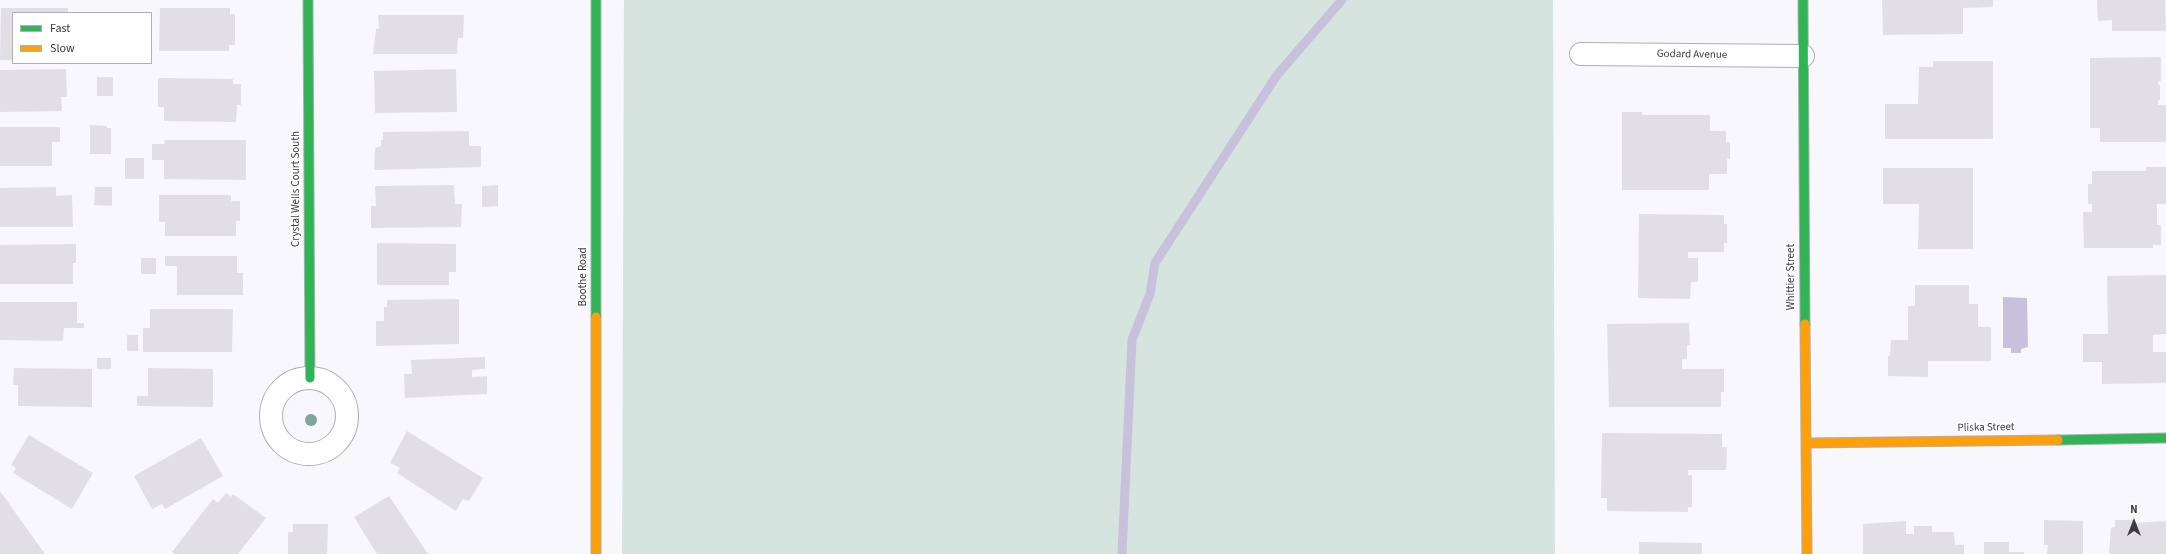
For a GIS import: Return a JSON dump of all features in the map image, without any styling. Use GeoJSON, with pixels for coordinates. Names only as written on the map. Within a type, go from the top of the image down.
{"type":"FeatureCollection","features":[{"type":"Feature","properties":{"kind":"street","name":"Crystal Wells Court South"},"geometry":{"type":"LineString","coordinates":[[308,0],[310,378]]}},
{"type":"Feature","properties":{"kind":"street","name":"Boothe Road"},"geometry":{"type":"LineString","coordinates":[[596,0],[596,554]]}},
{"type":"Feature","properties":{"kind":"street","name":"Whittier Street"},"geometry":{"type":"LineString","coordinates":[[1803,0],[1807,554]]}},
{"type":"Feature","properties":{"kind":"street","name":"Godard Avenue"},"geometry":{"type":"LineString","coordinates":[[1581,54],[1803,56]]}},
{"type":"Feature","properties":{"kind":"street","name":"Pliska Street"},"geometry":{"type":"LineString","coordinates":[[1806,443],[2166,438]]}},
{"type":"Feature","properties":{"kind":"shaded area"},"geometry":{"type":"Polygon","coordinates":[[[624,0],[1553,0],[1555,554],[622,554],[624,0]]]}},
{"type":"Feature","properties":{"kind":"shaded area"},"geometry":{"type":"Polygon","coordinates":[[[2003,297],[2027,298],[2028,347],[2021,349],[2021,353],[2011,353],[2011,348],[2003,348],[2003,297]]]}},
{"type":"Feature","properties":{"kind":"building"},"geometry":{"type":"Polygon","coordinates":[[[1882,0],[1993,0],[1993,7],[1963,8],[1963,34],[1883,35],[1882,0]]]}},
{"type":"Feature","properties":{"kind":"building"},"geometry":{"type":"Polygon","coordinates":[[[2097,0],[2165,0],[2166,31],[2112,31],[2112,20],[2098,21],[2097,0]]]}},
{"type":"Feature","properties":{"kind":"building"},"geometry":{"type":"Polygon","coordinates":[[[1,8],[68,8],[68,12],[12,12],[12,60],[0,60],[1,8]]]}},
{"type":"Feature","properties":{"kind":"building"},"geometry":{"type":"Polygon","coordinates":[[[160,8],[230,8],[230,14],[235,14],[235,45],[229,45],[229,51],[159,51],[160,8]]]}},
{"type":"Feature","properties":{"kind":"building"},"geometry":{"type":"Polygon","coordinates":[[[378,15],[464,15],[463,38],[458,38],[457,54],[373,54],[376,29],[379,29],[378,15]]]}},
{"type":"Feature","properties":{"kind":"building"},"geometry":{"type":"Polygon","coordinates":[[[2161,57],[2161,81],[2158,81],[2158,85],[2160,85],[2160,100],[2158,100],[2158,105],[2166,105],[2166,142],[2100,142],[2100,128],[2090,128],[2090,58],[2161,57]]]}},
{"type":"Feature","properties":{"kind":"building"},"geometry":{"type":"Polygon","coordinates":[[[1933,61],[1993,61],[1993,139],[1885,139],[1885,104],[1918,104],[1919,67],[1933,67],[1933,61]]]}},
{"type":"Feature","properties":{"kind":"building"},"geometry":{"type":"Polygon","coordinates":[[[66,69],[67,97],[61,97],[62,111],[0,112],[0,70],[66,69]]]}},
{"type":"Feature","properties":{"kind":"building"},"geometry":{"type":"Polygon","coordinates":[[[456,69],[457,112],[375,113],[374,71],[456,69]]]}},
{"type":"Feature","properties":{"kind":"building"},"geometry":{"type":"Polygon","coordinates":[[[97,77],[113,77],[113,96],[97,96],[97,77]]]}},
{"type":"Feature","properties":{"kind":"building"},"geometry":{"type":"Polygon","coordinates":[[[158,78],[233,79],[233,84],[241,84],[241,105],[237,105],[236,122],[164,121],[164,107],[158,107],[158,78]]]}},
{"type":"Feature","properties":{"kind":"building"},"geometry":{"type":"Polygon","coordinates":[[[1622,112],[1642,112],[1642,115],[1710,115],[1710,131],[1726,131],[1726,142],[1730,142],[1730,159],[1727,159],[1727,174],[1709,174],[1709,190],[1622,190],[1622,112]]]}},
{"type":"Feature","properties":{"kind":"building"},"geometry":{"type":"Polygon","coordinates":[[[90,125],[107,126],[107,128],[111,128],[111,154],[90,154],[90,125]]]}},
{"type":"Feature","properties":{"kind":"building"},"geometry":{"type":"Polygon","coordinates":[[[0,127],[60,127],[60,142],[52,142],[52,166],[0,166],[0,127]]]}},
{"type":"Feature","properties":{"kind":"building"},"geometry":{"type":"Polygon","coordinates":[[[469,131],[469,146],[481,146],[481,167],[374,170],[375,148],[381,146],[383,132],[469,131]]]}},
{"type":"Feature","properties":{"kind":"building"},"geometry":{"type":"Polygon","coordinates":[[[165,140],[246,140],[246,180],[164,179],[164,160],[152,160],[152,144],[164,144],[165,140]]]}},
{"type":"Feature","properties":{"kind":"building"},"geometry":{"type":"Polygon","coordinates":[[[125,158],[144,158],[144,179],[125,179],[125,158]]]}},
{"type":"Feature","properties":{"kind":"building"},"geometry":{"type":"Polygon","coordinates":[[[2146,167],[2166,167],[2166,204],[2157,204],[2157,225],[2161,225],[2161,245],[2153,245],[2153,248],[2084,248],[2083,212],[2092,212],[2092,204],[2088,204],[2088,184],[2092,184],[2092,171],[2146,171],[2146,167]]]}},
{"type":"Feature","properties":{"kind":"building"},"geometry":{"type":"Polygon","coordinates":[[[1883,168],[1973,168],[1973,249],[1918,249],[1919,204],[1883,204],[1883,168]]]}},
{"type":"Feature","properties":{"kind":"building"},"geometry":{"type":"Polygon","coordinates":[[[454,185],[455,204],[462,204],[461,227],[371,228],[371,206],[376,206],[375,186],[454,185]]]}},
{"type":"Feature","properties":{"kind":"building"},"geometry":{"type":"Polygon","coordinates":[[[498,185],[498,206],[482,207],[482,186],[498,185]]]}},
{"type":"Feature","properties":{"kind":"building"},"geometry":{"type":"Polygon","coordinates":[[[56,187],[56,196],[72,195],[73,227],[0,227],[0,188],[56,187]]]}},
{"type":"Feature","properties":{"kind":"building"},"geometry":{"type":"Polygon","coordinates":[[[95,187],[112,187],[112,206],[94,205],[95,187]]]}},
{"type":"Feature","properties":{"kind":"building"},"geometry":{"type":"Polygon","coordinates":[[[159,195],[231,195],[231,201],[240,201],[240,221],[236,221],[236,236],[165,236],[165,222],[159,222],[159,195]]]}},
{"type":"Feature","properties":{"kind":"building"},"geometry":{"type":"Polygon","coordinates":[[[1639,214],[1724,215],[1724,224],[1727,224],[1727,243],[1724,243],[1724,252],[1688,252],[1688,258],[1698,258],[1698,282],[1691,282],[1690,299],[1638,298],[1639,214]]]}},
{"type":"Feature","properties":{"kind":"building"},"geometry":{"type":"Polygon","coordinates":[[[377,243],[456,244],[456,272],[449,272],[449,285],[377,285],[377,243]]]}},
{"type":"Feature","properties":{"kind":"building"},"geometry":{"type":"Polygon","coordinates":[[[76,244],[76,263],[73,263],[73,284],[0,284],[0,245],[76,244]]]}},
{"type":"Feature","properties":{"kind":"building"},"geometry":{"type":"Polygon","coordinates":[[[165,256],[237,256],[237,273],[243,273],[243,295],[177,295],[177,266],[165,266],[165,256]]]}},
{"type":"Feature","properties":{"kind":"building"},"geometry":{"type":"Polygon","coordinates":[[[141,258],[156,258],[156,274],[141,274],[141,258]]]}},
{"type":"Feature","properties":{"kind":"building"},"geometry":{"type":"Polygon","coordinates":[[[2166,275],[2166,334],[2153,335],[2153,352],[2166,352],[2166,383],[2102,384],[2102,362],[2083,362],[2083,334],[2108,334],[2107,276],[2166,275]]]}},
{"type":"Feature","properties":{"kind":"building"},"geometry":{"type":"Polygon","coordinates":[[[1915,285],[1969,285],[1969,304],[1978,304],[1978,327],[1991,327],[1991,361],[1928,361],[1928,377],[1888,376],[1888,356],[1890,356],[1891,340],[1908,340],[1908,306],[1915,306],[1915,285]]]}},
{"type":"Feature","properties":{"kind":"building"},"geometry":{"type":"Polygon","coordinates":[[[459,299],[459,344],[376,346],[376,321],[384,321],[384,307],[387,307],[387,300],[459,299]]]}},
{"type":"Feature","properties":{"kind":"building"},"geometry":{"type":"Polygon","coordinates":[[[0,302],[77,302],[77,323],[84,323],[84,328],[64,328],[63,341],[0,340],[0,302]]]}},
{"type":"Feature","properties":{"kind":"building"},"geometry":{"type":"Polygon","coordinates":[[[150,309],[233,309],[232,352],[143,352],[143,328],[150,328],[150,309]]]}},
{"type":"Feature","properties":{"kind":"building"},"geometry":{"type":"Polygon","coordinates":[[[1689,323],[1690,345],[1687,345],[1687,359],[1682,359],[1682,369],[1724,369],[1724,392],[1721,392],[1721,407],[1609,407],[1607,324],[1689,323]]]}},
{"type":"Feature","properties":{"kind":"building"},"geometry":{"type":"Polygon","coordinates":[[[127,335],[138,335],[138,351],[127,351],[127,335]]]}},
{"type":"Feature","properties":{"kind":"building"},"geometry":{"type":"Polygon","coordinates":[[[485,357],[485,369],[472,370],[472,377],[487,376],[487,394],[405,398],[404,374],[412,374],[411,360],[485,357]]]}},
{"type":"Feature","properties":{"kind":"building"},"geometry":{"type":"Polygon","coordinates":[[[97,358],[111,358],[111,369],[97,369],[97,358]]]}},
{"type":"Feature","properties":{"kind":"building"},"geometry":{"type":"Polygon","coordinates":[[[14,368],[92,369],[92,407],[18,406],[18,385],[13,385],[14,368]]]}},
{"type":"Feature","properties":{"kind":"building"},"geometry":{"type":"Polygon","coordinates":[[[148,368],[213,369],[213,407],[137,406],[137,396],[148,396],[148,368]]]}},
{"type":"Feature","properties":{"kind":"building"},"geometry":{"type":"Polygon","coordinates":[[[407,431],[483,478],[469,501],[463,499],[456,511],[397,473],[400,468],[390,463],[407,431]]]}},
{"type":"Feature","properties":{"kind":"building"},"geometry":{"type":"Polygon","coordinates":[[[1602,433],[1722,434],[1722,447],[1727,447],[1726,470],[1688,470],[1688,475],[1692,475],[1692,507],[1688,507],[1688,512],[1607,511],[1607,498],[1601,498],[1602,433]]]}},
{"type":"Feature","properties":{"kind":"building"},"geometry":{"type":"Polygon","coordinates":[[[29,435],[93,473],[72,509],[13,473],[16,468],[11,465],[29,435]]]}},
{"type":"Feature","properties":{"kind":"building"},"geometry":{"type":"Polygon","coordinates":[[[201,438],[223,476],[165,509],[162,504],[152,509],[134,476],[201,438]]]}},
{"type":"Feature","properties":{"kind":"building"},"geometry":{"type":"Polygon","coordinates":[[[0,491],[45,554],[0,554],[0,491]]]}},
{"type":"Feature","properties":{"kind":"building"},"geometry":{"type":"Polygon","coordinates":[[[226,493],[231,497],[233,494],[266,518],[238,554],[174,554],[172,552],[213,499],[218,503],[226,493]]]}},
{"type":"Feature","properties":{"kind":"building"},"geometry":{"type":"Polygon","coordinates":[[[389,496],[428,554],[377,554],[354,517],[389,496]]]}},
{"type":"Feature","properties":{"kind":"building"},"geometry":{"type":"Polygon","coordinates":[[[2044,520],[2083,521],[2083,554],[2047,554],[2048,545],[2044,545],[2044,520]]]}},
{"type":"Feature","properties":{"kind":"building"},"geometry":{"type":"Polygon","coordinates":[[[2115,520],[2134,520],[2134,523],[2166,521],[2166,554],[2109,554],[2111,528],[2115,527],[2115,520]]]}},
{"type":"Feature","properties":{"kind":"building"},"geometry":{"type":"Polygon","coordinates":[[[1906,521],[1906,534],[1914,534],[1914,526],[1932,526],[1932,532],[1954,532],[1955,545],[1964,545],[1964,554],[1863,554],[1863,524],[1906,521]]]}},
{"type":"Feature","properties":{"kind":"building"},"geometry":{"type":"Polygon","coordinates":[[[293,524],[328,524],[327,554],[288,554],[288,532],[293,532],[293,524]]]}},
{"type":"Feature","properties":{"kind":"building"},"geometry":{"type":"Polygon","coordinates":[[[1639,542],[1702,543],[1702,554],[1639,554],[1639,542]]]}},
{"type":"Feature","properties":{"kind":"building"},"geometry":{"type":"Polygon","coordinates":[[[1984,542],[2009,542],[2009,552],[2024,552],[2024,554],[1984,554],[1984,542]]]}},
{"type":"Feature","properties":{"kind":"waterway"},"geometry":{"type":"LineString","coordinates":[[1122,554],[1132,340],[1150,294],[1155,263],[1277,75],[1342,0]]}},
{"type":"Feature","properties":{"kind":"traffic: fast"},"geometry":{"type":"LineString","coordinates":[[308,0],[310,378]]}},
{"type":"Feature","properties":{"kind":"traffic: fast"},"geometry":{"type":"LineString","coordinates":[[596,0],[596,317]]}},
{"type":"Feature","properties":{"kind":"traffic: fast"},"geometry":{"type":"LineString","coordinates":[[1803,0],[1805,324]]}},
{"type":"Feature","properties":{"kind":"traffic: fast"},"geometry":{"type":"LineString","coordinates":[[2058,440],[2166,438]]}},
{"type":"Feature","properties":{"kind":"traffic: slow"},"geometry":{"type":"LineString","coordinates":[[596,317],[596,554]]}},
{"type":"Feature","properties":{"kind":"traffic: slow"},"geometry":{"type":"LineString","coordinates":[[1805,324],[1807,554]]}},
{"type":"Feature","properties":{"kind":"traffic: slow"},"geometry":{"type":"LineString","coordinates":[[1806,443],[2058,440]]}}]}
